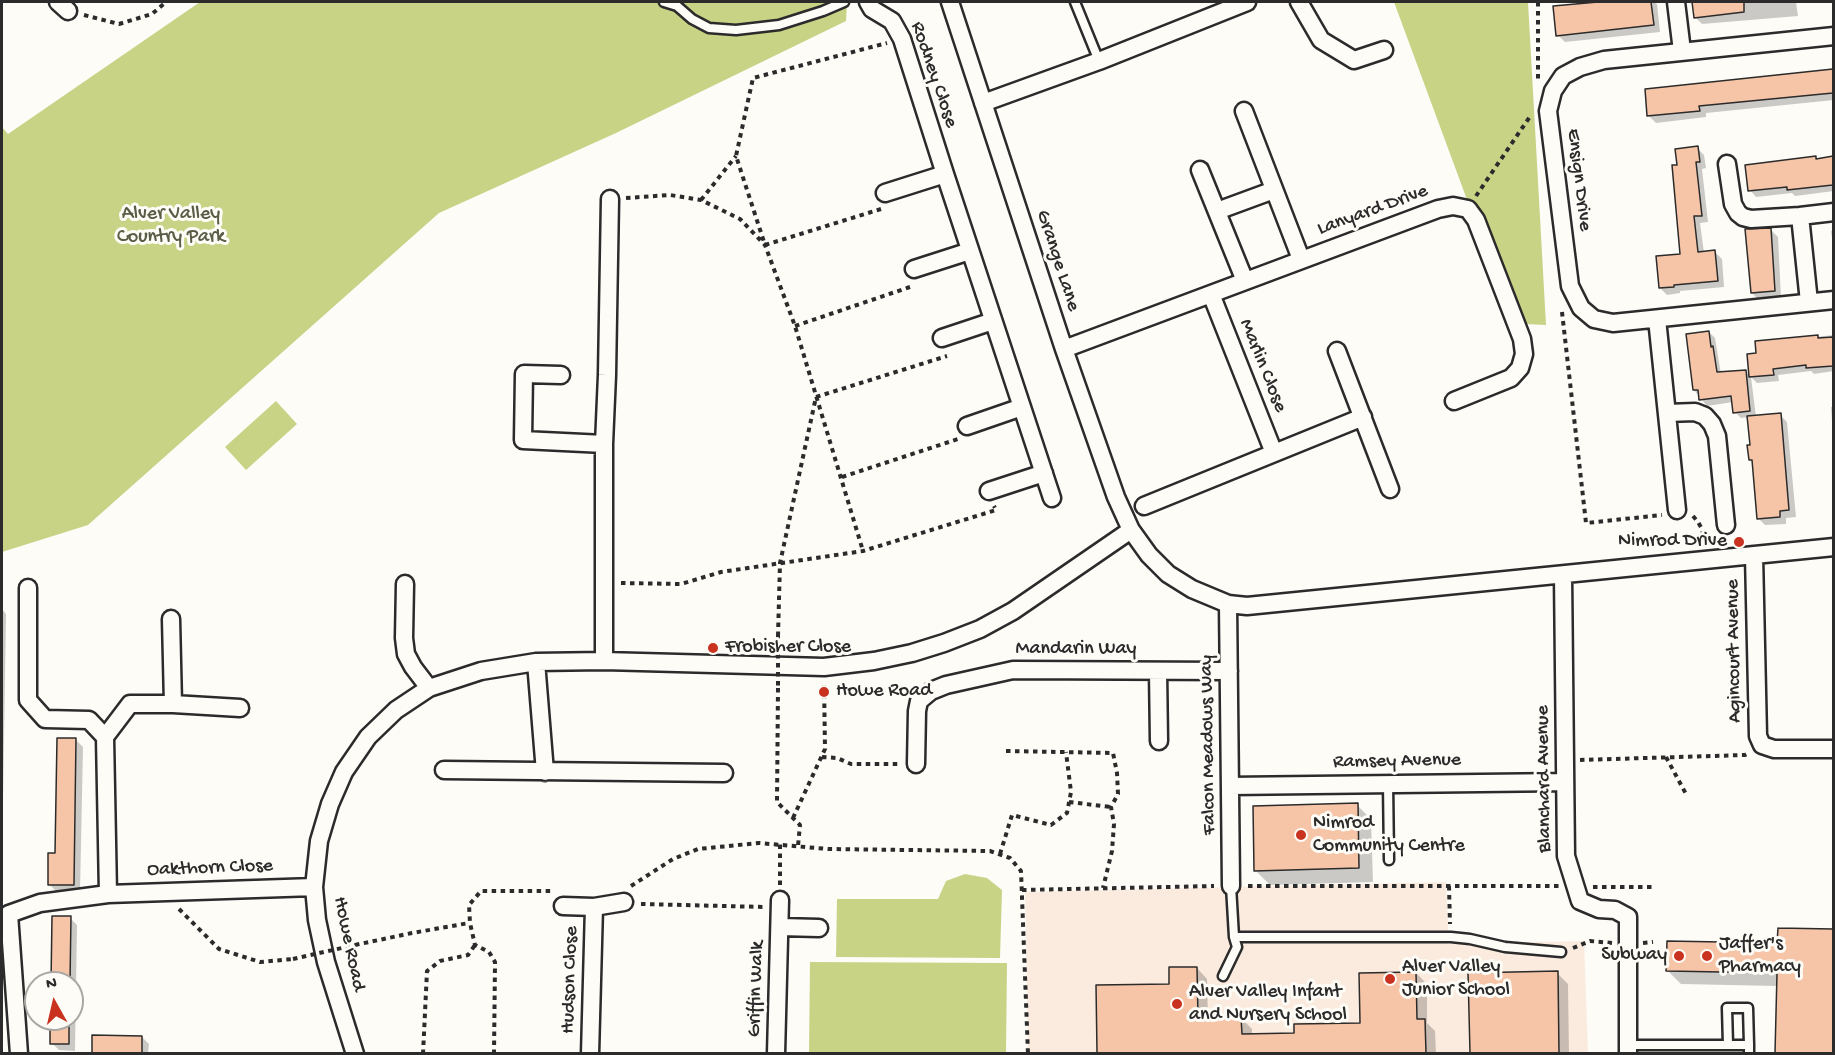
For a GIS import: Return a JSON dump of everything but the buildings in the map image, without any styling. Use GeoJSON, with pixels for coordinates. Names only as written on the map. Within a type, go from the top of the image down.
{"type":"FeatureCollection","features":[{"type":"Feature","properties":{"kind":"street","name":"Rodney Close"},"geometry":{"type":"LineString","coordinates":[[868,2],[872,9],[892,21],[902,39],[1052,498]]}},
{"type":"Feature","properties":{"kind":"street","name":"Grange Lane"},"geometry":{"type":"LineString","coordinates":[[950,2],[1064,349],[1116,497],[1131,530]]}},
{"type":"Feature","properties":{"kind":"street"},"geometry":{"type":"LineString","coordinates":[[983,103],[1099,61],[1247,2]]}},
{"type":"Feature","properties":{"kind":"street"},"geometry":{"type":"LineString","coordinates":[[1299,2],[1321,40],[1354,60],[1384,50]]}},
{"type":"Feature","properties":{"kind":"street"},"geometry":{"type":"LineString","coordinates":[[1676,2],[1682,51]]}},
{"type":"Feature","properties":{"kind":"street","name":"Ensign Drive"},"geometry":{"type":"LineString","coordinates":[[1833,36],[1605,60],[1580,67],[1563,76],[1553,91],[1548,111],[1570,286],[1581,308],[1594,319],[1613,323],[1657,320],[1833,300]]}},
{"type":"Feature","properties":{"kind":"street"},"geometry":{"type":"LineString","coordinates":[[1244,111],[1301,259]]}},
{"type":"Feature","properties":{"kind":"street"},"geometry":{"type":"LineString","coordinates":[[1727,164],[1733,204],[1743,217],[1750,219],[1833,212]]}},
{"type":"Feature","properties":{"kind":"street"},"geometry":{"type":"LineString","coordinates":[[1200,170],[1245,281]]}},
{"type":"Feature","properties":{"kind":"street"},"geometry":{"type":"LineString","coordinates":[[885,193],[945,174]]}},
{"type":"Feature","properties":{"kind":"street"},"geometry":{"type":"LineString","coordinates":[[1217,211],[1274,189]]}},
{"type":"Feature","properties":{"kind":"street"},"geometry":{"type":"LineString","coordinates":[[604,661],[604,444],[610,199]]}},
{"type":"Feature","properties":{"kind":"street","name":"Lanyard Drive"},"geometry":{"type":"LineString","coordinates":[[1064,349],[1438,209],[1453,206],[1468,209]]}},
{"type":"Feature","properties":{"kind":"street"},"geometry":{"type":"LineString","coordinates":[[1454,401],[1511,378],[1520,368],[1524,354],[1522,339],[1482,233],[1468,209]]}},
{"type":"Feature","properties":{"kind":"street"},"geometry":{"type":"LineString","coordinates":[[1800,216],[1809,302]]}},
{"type":"Feature","properties":{"kind":"street"},"geometry":{"type":"LineString","coordinates":[[914,268],[970,251]]}},
{"type":"Feature","properties":{"kind":"street","name":"Marlin Close"},"geometry":{"type":"LineString","coordinates":[[1211,294],[1274,453]]}},
{"type":"Feature","properties":{"kind":"street"},"geometry":{"type":"LineString","coordinates":[[1657,320],[1678,513]]}},
{"type":"Feature","properties":{"kind":"street"},"geometry":{"type":"LineString","coordinates":[[942,338],[993,321]]}},
{"type":"Feature","properties":{"kind":"street"},"geometry":{"type":"LineString","coordinates":[[1337,351],[1390,489]]}},
{"type":"Feature","properties":{"kind":"street"},"geometry":{"type":"LineString","coordinates":[[561,375],[524,374],[523,440],[604,444]]}},
{"type":"Feature","properties":{"kind":"street"},"geometry":{"type":"LineString","coordinates":[[967,426],[1022,407]]}},
{"type":"Feature","properties":{"kind":"street"},"geometry":{"type":"LineString","coordinates":[[1667,413],[1695,412],[1705,416],[1712,424],[1717,436],[1726,525]]}},
{"type":"Feature","properties":{"kind":"street"},"geometry":{"type":"LineString","coordinates":[[1144,506],[1363,417]]}},
{"type":"Feature","properties":{"kind":"street"},"geometry":{"type":"LineString","coordinates":[[989,491],[1044,473]]}},
{"type":"Feature","properties":{"kind":"street"},"geometry":{"type":"LineString","coordinates":[[1131,530],[1149,555],[1168,574],[1192,589],[1228,604],[1247,606],[1833,547]]}},
{"type":"Feature","properties":{"kind":"street","name":"Howe Road"},"geometry":{"type":"LineString","coordinates":[[354,1053],[326,962],[317,920],[314,887],[318,841],[330,804],[344,772],[368,737],[396,710],[429,688],[481,671],[536,662],[604,661],[824,667],[874,661],[912,653],[980,629],[1013,611],[1131,530]]}},
{"type":"Feature","properties":{"kind":"street","name":"Agincourt Avenue"},"geometry":{"type":"LineString","coordinates":[[1754,555],[1758,736],[1762,745],[1774,749],[1833,749]]}},
{"type":"Feature","properties":{"kind":"street","name":"Blanchard Avenue"},"geometry":{"type":"LineString","coordinates":[[1563,575],[1566,856],[1580,901],[1599,909],[1615,910],[1628,917],[1629,1049]]}},
{"type":"Feature","properties":{"kind":"street"},"geometry":{"type":"LineString","coordinates":[[405,584],[406,654],[429,688]]}},
{"type":"Feature","properties":{"kind":"street"},"geometry":{"type":"LineString","coordinates":[[27,588],[28,700],[45,719],[89,720],[105,737]]}},
{"type":"Feature","properties":{"kind":"street","name":"Falcon Meadows Way"},"geometry":{"type":"LineString","coordinates":[[1228,604],[1232,886]]}},
{"type":"Feature","properties":{"kind":"street"},"geometry":{"type":"LineString","coordinates":[[171,619],[173,704]]}},
{"type":"Feature","properties":{"kind":"street"},"geometry":{"type":"LineString","coordinates":[[536,662],[544,772]]}},
{"type":"Feature","properties":{"kind":"street","name":"Mandarin Way"},"geometry":{"type":"LineString","coordinates":[[916,764],[919,701],[931,691],[946,685],[1013,670],[1229,671]]}},
{"type":"Feature","properties":{"kind":"street","name":"Mandarin Way"},"geometry":{"type":"LineString","coordinates":[[1158,671],[1159,741]]}},
{"type":"Feature","properties":{"kind":"street"},"geometry":{"type":"LineString","coordinates":[[108,894],[105,737],[130,705],[173,704],[240,708]]}},
{"type":"Feature","properties":{"kind":"street"},"geometry":{"type":"LineString","coordinates":[[444,770],[724,773]]}},
{"type":"Feature","properties":{"kind":"street","name":"Ramsey Avenue"},"geometry":{"type":"LineString","coordinates":[[1230,786],[1564,782]]}},
{"type":"Feature","properties":{"kind":"street","name":"Oakthorn Close"},"geometry":{"type":"LineString","coordinates":[[5,916],[40,903],[108,894],[314,887]]}},
{"type":"Feature","properties":{"kind":"street","name":"Griffin Walk"},"geometry":{"type":"LineString","coordinates":[[776,1053],[780,900]]}},
{"type":"Feature","properties":{"kind":"street","name":"Hudson Close"},"geometry":{"type":"LineString","coordinates":[[563,906],[594,907],[628,903]]}},
{"type":"Feature","properties":{"kind":"street","name":"Hudson Close"},"geometry":{"type":"LineString","coordinates":[[590,1053],[594,907]]}},
{"type":"Feature","properties":{"kind":"street"},"geometry":{"type":"LineString","coordinates":[[5,916],[19,1053]]}},
{"type":"Feature","properties":{"kind":"street","name":"Griffin Walk"},"geometry":{"type":"LineString","coordinates":[[780,927],[819,928]]}},
{"type":"Feature","properties":{"kind":"lane"},"geometry":{"type":"LineString","coordinates":[[664,2],[678,6],[692,19],[709,28],[736,30],[779,25],[844,2]]}},
{"type":"Feature","properties":{"kind":"lane"},"geometry":{"type":"LineString","coordinates":[[1075,2],[1099,61]]}},
{"type":"Feature","properties":{"kind":"lane"},"geometry":{"type":"LineString","coordinates":[[1388,783],[1389,860]]}},
{"type":"Feature","properties":{"kind":"lane"},"geometry":{"type":"LineString","coordinates":[[1223,976],[1237,947],[1234,937],[1232,886]]}},
{"type":"Feature","properties":{"kind":"lane"},"geometry":{"type":"LineString","coordinates":[[1234,937],[1451,937],[1505,947],[1561,952]]}},
{"type":"Feature","properties":{"kind":"lane"},"geometry":{"type":"LineString","coordinates":[[1629,1049],[1728,1045],[1749,1049],[1748,1008],[1726,1008],[1728,1045]]}},
{"type":"Feature","properties":{"kind":"path"},"geometry":{"type":"LineString","coordinates":[[63,6],[119,24],[152,14],[166,2]]}},
{"type":"Feature","properties":{"kind":"path"},"geometry":{"type":"LineString","coordinates":[[701,200],[736,156],[753,78],[902,39]]}},
{"type":"Feature","properties":{"kind":"path"},"geometry":{"type":"LineString","coordinates":[[1468,209],[1527,119],[1539,106],[1548,111]]}},
{"type":"Feature","properties":{"kind":"path"},"geometry":{"type":"LineString","coordinates":[[736,156],[795,326],[863,551]]}},
{"type":"Feature","properties":{"kind":"path"},"geometry":{"type":"LineString","coordinates":[[765,245],[890,207],[885,193]]}},
{"type":"Feature","properties":{"kind":"path"},"geometry":{"type":"LineString","coordinates":[[610,199],[670,195],[701,200],[740,219],[765,245]]}},
{"type":"Feature","properties":{"kind":"path"},"geometry":{"type":"LineString","coordinates":[[795,326],[917,284],[914,268]]}},
{"type":"Feature","properties":{"kind":"path"},"geometry":{"type":"LineString","coordinates":[[816,398],[947,356],[942,338]]}},
{"type":"Feature","properties":{"kind":"path"},"geometry":{"type":"LineString","coordinates":[[798,846],[800,825],[777,802],[780,563],[816,398]]}},
{"type":"Feature","properties":{"kind":"path"},"geometry":{"type":"LineString","coordinates":[[842,477],[971,435],[967,426]]}},
{"type":"Feature","properties":{"kind":"path"},"geometry":{"type":"LineString","coordinates":[[605,583],[681,584],[721,572],[863,551],[996,510],[989,491]]}},
{"type":"Feature","properties":{"kind":"path"},"geometry":{"type":"LineString","coordinates":[[1586,524],[1678,513],[1698,522],[1704,542]]}},
{"type":"Feature","properties":{"kind":"path"},"geometry":{"type":"LineString","coordinates":[[793,818],[825,749],[824,667]]}},
{"type":"Feature","properties":{"kind":"path"},"geometry":{"type":"LineString","coordinates":[[1565,760],[1745,755],[1762,745]]}},
{"type":"Feature","properties":{"kind":"path"},"geometry":{"type":"LineString","coordinates":[[1006,751],[1113,753],[1118,794],[1111,807],[1114,824],[1112,851],[1102,888]]}},
{"type":"Feature","properties":{"kind":"path"},"geometry":{"type":"LineString","coordinates":[[1000,854],[1012,815],[1051,825],[1067,813],[1071,792],[1066,752]]}},
{"type":"Feature","properties":{"kind":"path"},"geometry":{"type":"LineString","coordinates":[[822,757],[837,758],[851,764],[916,764]]}},
{"type":"Feature","properties":{"kind":"path"},"geometry":{"type":"LineString","coordinates":[[1666,757],[1686,794]]}},
{"type":"Feature","properties":{"kind":"path"},"geometry":{"type":"LineString","coordinates":[[1069,802],[1111,807]]}},
{"type":"Feature","properties":{"kind":"path"},"geometry":{"type":"LineString","coordinates":[[628,903],[766,907],[780,900],[780,844],[828,849],[990,851],[1000,854],[1010,858],[1021,871],[1028,1053]]}},
{"type":"Feature","properties":{"kind":"path"},"geometry":{"type":"LineString","coordinates":[[1022,890],[1232,886],[1654,887]]}},
{"type":"Feature","properties":{"kind":"path"},"geometry":{"type":"LineString","coordinates":[[1449,886],[1451,937]]}},
{"type":"Feature","properties":{"kind":"path"},"geometry":{"type":"LineString","coordinates":[[173,892],[174,904],[219,950],[260,962],[293,959],[470,923]]}},
{"type":"Feature","properties":{"kind":"path"},"geometry":{"type":"LineString","coordinates":[[1561,952],[1590,941],[1628,944],[1653,942]]}},
{"type":"Feature","properties":{"kind":"path"},"geometry":{"type":"LineString","coordinates":[[423,1053],[427,971],[440,961],[468,955],[474,945]]}},
{"type":"Feature","properties":{"kind":"shaded area","name":"Alver Valley Junior School"},"geometry":{"type":"Polygon","coordinates":[[[1446,882],[1449,944],[1584,941],[1588,1053],[1028,1053],[1025,892],[1446,882]]]}},
{"type":"Feature","properties":{"kind":"green space","name":"Alver Valley Country Park"},"geometry":{"type":"Polygon","coordinates":[[[200,2],[847,2],[846,21],[616,133],[439,213],[88,525],[2,552],[2,127],[8,134],[200,2]]]}},
{"type":"Feature","properties":{"kind":"green space"},"geometry":{"type":"Polygon","coordinates":[[[1394,2],[1528,2],[1546,325],[1525,324],[1466,197],[1394,2]]]}},
{"type":"Feature","properties":{"kind":"green space"},"geometry":{"type":"Polygon","coordinates":[[[276,401],[297,424],[246,470],[225,447],[276,401]]]}},
{"type":"Feature","properties":{"kind":"green space"},"geometry":{"type":"Polygon","coordinates":[[[965,874],[987,878],[1002,890],[1000,958],[836,957],[837,899],[938,899],[946,881],[965,874]]]}},
{"type":"Feature","properties":{"kind":"green space"},"geometry":{"type":"Polygon","coordinates":[[[810,962],[1007,963],[1006,1053],[809,1053],[810,962]]]}},
{"type":"Feature","properties":{"kind":"place","name":"Nimrod Drive"},"geometry":{"type":"Point","coordinates":[1739,542]}},
{"type":"Feature","properties":{"kind":"place","name":"Frobisher Close"},"geometry":{"type":"Point","coordinates":[713,648]}},
{"type":"Feature","properties":{"kind":"place","name":"Howe Road"},"geometry":{"type":"Point","coordinates":[824,692]}},
{"type":"Feature","properties":{"kind":"place","name":"Nimrod Community Centre"},"geometry":{"type":"Point","coordinates":[1301,835]}},
{"type":"Feature","properties":{"kind":"place","name":"Subway"},"geometry":{"type":"Point","coordinates":[1679,956]}},
{"type":"Feature","properties":{"kind":"place","name":"Jaffer's Pharmacy"},"geometry":{"type":"Point","coordinates":[1707,956]}},
{"type":"Feature","properties":{"kind":"place","name":"Alver Valley Junior School"},"geometry":{"type":"Point","coordinates":[1390,979]}},
{"type":"Feature","properties":{"kind":"place","name":"Alver Valley Infant and Nursery School"},"geometry":{"type":"Point","coordinates":[1177,1004]}}]}
